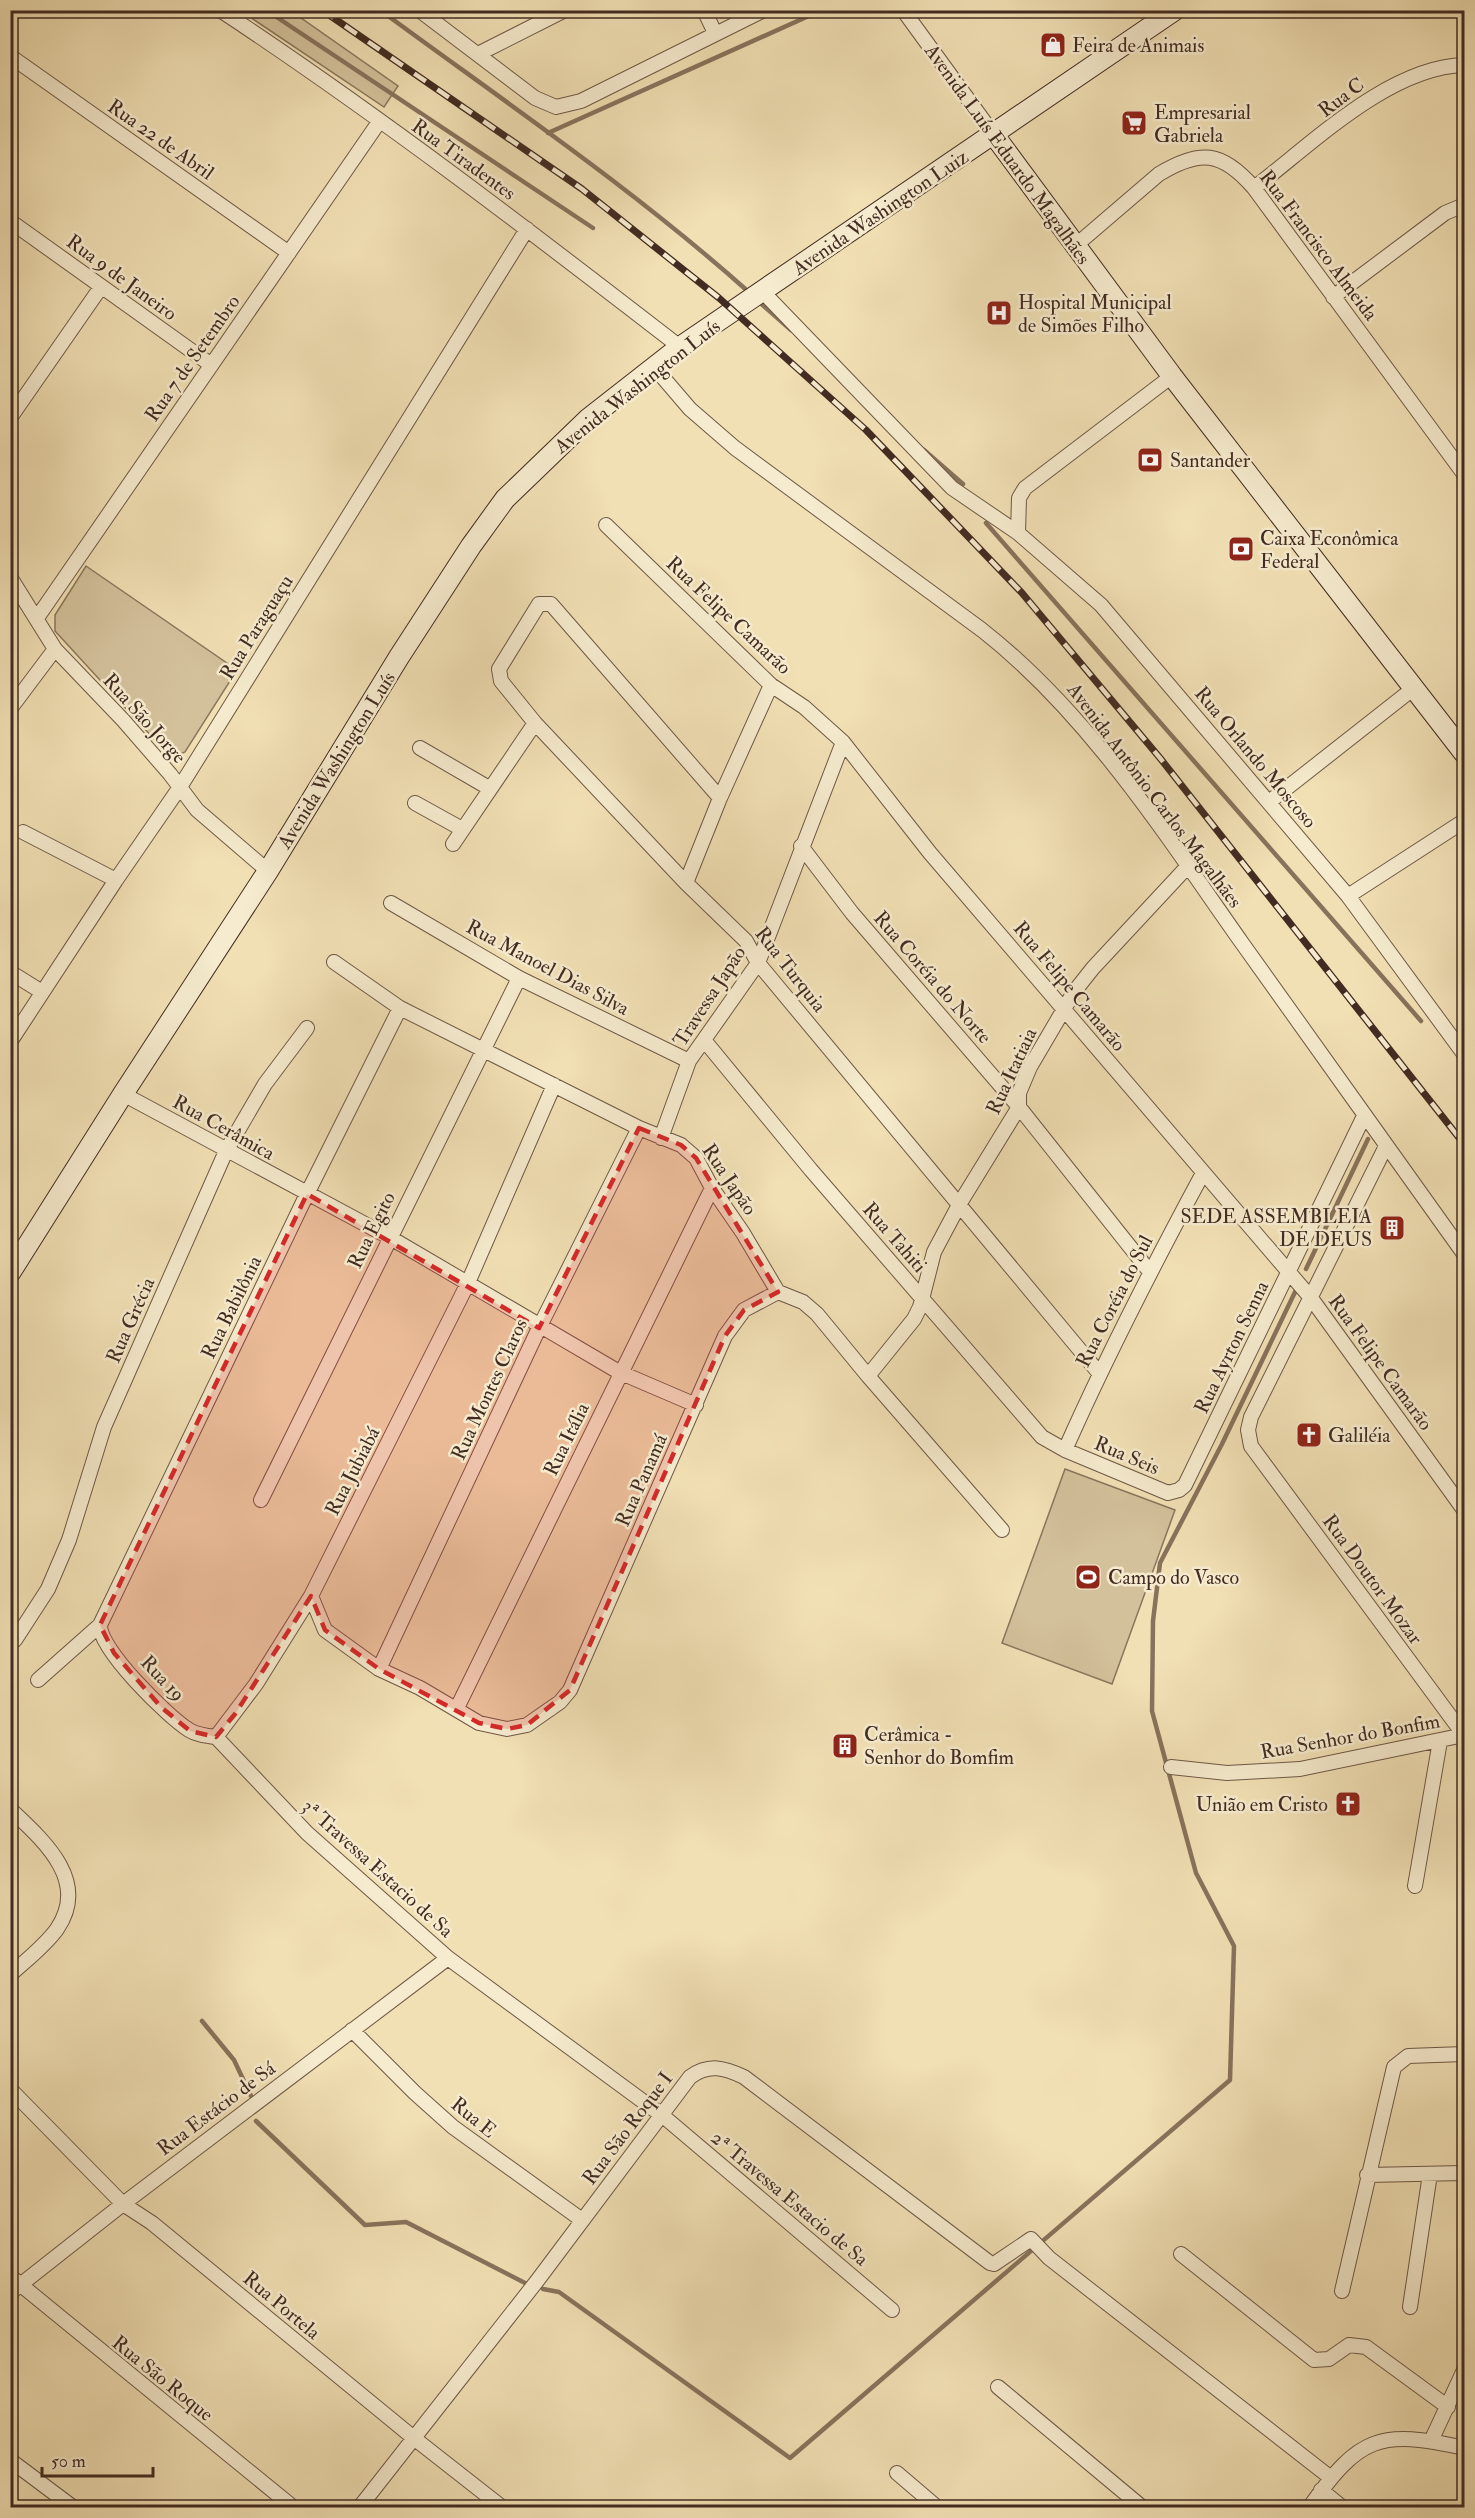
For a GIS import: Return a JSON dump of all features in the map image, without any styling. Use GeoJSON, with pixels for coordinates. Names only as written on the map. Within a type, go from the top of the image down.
{"type":"FeatureCollection","features":[{"type":"Feature","properties":{"kind":"main road","name":"Avenida Washington Luiz"},"geometry":{"type":"LineString","coordinates":[[749,300],[1175,10]]}},
{"type":"Feature","properties":{"kind":"main road","name":"Avenida Luís Eduardo Magalhães"},"geometry":{"type":"LineString","coordinates":[[994,135],[1172,376],[1464,753]]}},
{"type":"Feature","properties":{"kind":"main road","name":"Avenida Washington Luís"},"geometry":{"type":"LineString","coordinates":[[10,1273],[268,871],[405,648],[471,546],[506,499],[588,419],[680,347],[749,300]]}},
{"type":"Feature","properties":{"kind":"street","name":"Rua Tiradentes"},"geometry":{"type":"LineString","coordinates":[[220,10],[295,60],[527,229],[680,347]]}},
{"type":"Feature","properties":{"kind":"street"},"geometry":{"type":"LineString","coordinates":[[419,10],[535,98],[556,107],[580,101],[764,10]]}},
{"type":"Feature","properties":{"kind":"street"},"geometry":{"type":"LineString","coordinates":[[478,54],[565,10]]}},
{"type":"Feature","properties":{"kind":"street"},"geometry":{"type":"LineString","coordinates":[[704,10],[715,33]]}},
{"type":"Feature","properties":{"kind":"street","name":"Avenida Luís Eduardo Magalhães"},"geometry":{"type":"LineString","coordinates":[[903,10],[994,135]]}},
{"type":"Feature","properties":{"kind":"street","name":"Rua 22 de Abril"},"geometry":{"type":"LineString","coordinates":[[10,56],[289,253]]}},
{"type":"Feature","properties":{"kind":"street","name":"Rua C"},"geometry":{"type":"LineString","coordinates":[[1254,188],[1394,84],[1421,72],[1464,65]]}},
{"type":"Feature","properties":{"kind":"street","name":"Rua 7 de Setembro"},"geometry":{"type":"LineString","coordinates":[[37,618],[379,122]]}},
{"type":"Feature","properties":{"kind":"street","name":"Rua Francisco Almeida"},"geometry":{"type":"LineString","coordinates":[[1075,246],[1159,174],[1193,157],[1210,156],[1224,161],[1238,170],[1254,188],[1464,474]]}},
{"type":"Feature","properties":{"kind":"street"},"geometry":{"type":"LineString","coordinates":[[1333,297],[1445,213],[1464,205]]}},
{"type":"Feature","properties":{"kind":"street","name":"Rua 9 de Janeiro"},"geometry":{"type":"LineString","coordinates":[[10,221],[210,364]]}},
{"type":"Feature","properties":{"kind":"street","name":"Rua Paraguaçu"},"geometry":{"type":"LineString","coordinates":[[10,1042],[180,787],[527,229]]}},
{"type":"Feature","properties":{"kind":"street"},"geometry":{"type":"LineString","coordinates":[[10,418],[101,287]]}},
{"type":"Feature","properties":{"kind":"street","name":"Rua Orlando Moscoso"},"geometry":{"type":"LineString","coordinates":[[749,300],[818,346],[855,388],[952,488],[1018,533],[1101,605],[1348,896],[1464,1054]]}},
{"type":"Feature","properties":{"kind":"street","name":"Avenida Antônio Carlos Magalhães"},"geometry":{"type":"LineString","coordinates":[[654,367],[690,409],[735,448],[1015,656],[1051,691],[1097,745],[1188,866],[1464,1254]]}},
{"type":"Feature","properties":{"kind":"street"},"geometry":{"type":"LineString","coordinates":[[1018,533],[1019,498],[1025,488],[1172,376]]}},
{"type":"Feature","properties":{"kind":"street","name":"Rua Felipe Camarão"},"geometry":{"type":"LineString","coordinates":[[606,525],[771,685],[804,707],[843,742],[930,853],[1311,1298],[1464,1510]]}},
{"type":"Feature","properties":{"kind":"street","name":"Rua São Jorge"},"geometry":{"type":"LineString","coordinates":[[10,577],[55,649],[123,720],[210,823],[268,871]]}},
{"type":"Feature","properties":{"kind":"street","name":"Rua Turquia"},"geometry":{"type":"LineString","coordinates":[[720,798],[551,603],[542,603],[537,607],[497,672],[501,681],[535,723],[616,805],[686,883],[746,941],[758,963],[960,1203],[1099,1373]]}},
{"type":"Feature","properties":{"kind":"street"},"geometry":{"type":"LineString","coordinates":[[10,709],[55,649]]}},
{"type":"Feature","properties":{"kind":"street"},"geometry":{"type":"LineString","coordinates":[[686,883],[720,798],[771,685]]}},
{"type":"Feature","properties":{"kind":"street"},"geometry":{"type":"LineString","coordinates":[[1269,802],[1414,688]]}},
{"type":"Feature","properties":{"kind":"street"},"geometry":{"type":"LineString","coordinates":[[453,844],[535,723]]}},
{"type":"Feature","properties":{"kind":"street","name":"Travessa Japão"},"geometry":{"type":"LineString","coordinates":[[661,1138],[689,1061],[758,963],[801,846],[843,742]]}},
{"type":"Feature","properties":{"kind":"street"},"geometry":{"type":"LineString","coordinates":[[420,748],[489,788]]}},
{"type":"Feature","properties":{"kind":"street"},"geometry":{"type":"LineString","coordinates":[[415,803],[462,829]]}},
{"type":"Feature","properties":{"kind":"street"},"geometry":{"type":"LineString","coordinates":[[1348,896],[1464,821]]}},
{"type":"Feature","properties":{"kind":"street"},"geometry":{"type":"LineString","coordinates":[[23,832],[116,880]]}},
{"type":"Feature","properties":{"kind":"street","name":"Rua Coréia do Norte"},"geometry":{"type":"LineString","coordinates":[[801,846],[852,913],[1019,1107],[1149,1272]]}},
{"type":"Feature","properties":{"kind":"street","name":"Rua Itatiaia"},"geometry":{"type":"LineString","coordinates":[[868,1376],[914,1319],[923,1299],[934,1252],[960,1203],[1019,1107],[1019,1093],[1030,1066],[1064,1009],[1093,968],[1188,866]]}},
{"type":"Feature","properties":{"kind":"street","name":"Rua Manoel Dias Silva"},"geometry":{"type":"LineString","coordinates":[[391,903],[519,978],[689,1061]]}},
{"type":"Feature","properties":{"kind":"street","name":"Rua Japão"},"geometry":{"type":"LineString","coordinates":[[334,962],[400,1008],[639,1128],[681,1144],[696,1158],[712,1188],[743,1233],[778,1292]]}},
{"type":"Feature","properties":{"kind":"street"},"geometry":{"type":"LineString","coordinates":[[10,972],[42,992]]}},
{"type":"Feature","properties":{"kind":"street","name":"Rua Egito"},"geometry":{"type":"LineString","coordinates":[[261,1500],[388,1237],[519,978]]}},
{"type":"Feature","properties":{"kind":"street","name":"Rua Babilônia"},"geometry":{"type":"LineString","coordinates":[[100,1625],[307,1194],[400,1008]]}},
{"type":"Feature","properties":{"kind":"street","name":"Rua Grécia"},"geometry":{"type":"LineString","coordinates":[[15,1640],[48,1589],[69,1540],[104,1426],[226,1151],[265,1084],[307,1028]]}},
{"type":"Feature","properties":{"kind":"street","name":"Rua Tahiti"},"geometry":{"type":"LineString","coordinates":[[704,1040],[1042,1437],[1065,1450]]}},
{"type":"Feature","properties":{"kind":"street","name":"Rua Jubiabá"},"geometry":{"type":"LineString","coordinates":[[311,1596],[467,1285],[554,1085]]}},
{"type":"Feature","properties":{"kind":"street","name":"Rua Cerâmica"},"geometry":{"type":"LineString","coordinates":[[123,1094],[388,1237],[539,1328],[619,1372],[696,1405]]}},
{"type":"Feature","properties":{"kind":"street","name":"Rua Ayrton Senna"},"geometry":{"type":"LineString","coordinates":[[1173,1492],[1185,1485],[1364,1116]]}},
{"type":"Feature","properties":{"kind":"street","name":"Rua Montes Claros"},"geometry":{"type":"LineString","coordinates":[[379,1669],[539,1328],[639,1128]]}},
{"type":"Feature","properties":{"kind":"street"},"geometry":{"type":"LineString","coordinates":[[1311,1298],[1386,1146]]}},
{"type":"Feature","properties":{"kind":"street","name":"Rua Coréia do Sul"},"geometry":{"type":"LineString","coordinates":[[1065,1450],[1099,1373],[1149,1272],[1203,1173]]}},
{"type":"Feature","properties":{"kind":"street","name":"Rua Itália"},"geometry":{"type":"LineString","coordinates":[[457,1708],[619,1372],[712,1188]]}},
{"type":"Feature","properties":{"kind":"street"},"geometry":{"type":"LineString","coordinates":[[778,1292],[802,1302],[817,1314],[1002,1530]]}},
{"type":"Feature","properties":{"kind":"street","name":"Rua Panamá"},"geometry":{"type":"LineString","coordinates":[[457,1708],[479,1723],[507,1729],[527,1725],[560,1702],[570,1690],[725,1336],[734,1319],[757,1301],[778,1292]]}},
{"type":"Feature","properties":{"kind":"street","name":"Rua Doutor Mozar"},"geometry":{"type":"LineString","coordinates":[[1311,1298],[1251,1417],[1248,1430],[1251,1446],[1464,1735]]}},
{"type":"Feature","properties":{"kind":"street","name":"Rua Seis"},"geometry":{"type":"LineString","coordinates":[[1065,1450],[1161,1491],[1173,1492]]}},
{"type":"Feature","properties":{"kind":"street"},"geometry":{"type":"LineString","coordinates":[[311,1596],[326,1630],[379,1669],[457,1708]]}},
{"type":"Feature","properties":{"kind":"street"},"geometry":{"type":"LineString","coordinates":[[216,1737],[256,1684],[311,1596]]}},
{"type":"Feature","properties":{"kind":"street"},"geometry":{"type":"LineString","coordinates":[[39,1680],[100,1625]]}},
{"type":"Feature","properties":{"kind":"street","name":"Rua 19"},"geometry":{"type":"LineString","coordinates":[[100,1625],[101,1636],[161,1707],[190,1731],[216,1737]]}},
{"type":"Feature","properties":{"kind":"street","name":"Rua Senhor do Bonfim"},"geometry":{"type":"LineString","coordinates":[[1171,1767],[1227,1773],[1300,1769],[1464,1735]]}},
{"type":"Feature","properties":{"kind":"street","name":"3ª Travessa Estacio de Sa"},"geometry":{"type":"LineString","coordinates":[[216,1737],[307,1833],[448,1958],[663,2116]]}},
{"type":"Feature","properties":{"kind":"street"},"geometry":{"type":"LineString","coordinates":[[1415,1886],[1440,1741]]}},
{"type":"Feature","properties":{"kind":"street"},"geometry":{"type":"LineString","coordinates":[[10,1809],[40,1837],[55,1856],[65,1875],[70,1895],[68,1907],[55,1932],[10,1975]]}},
{"type":"Feature","properties":{"kind":"street","name":"Rua Estácio de Sá"},"geometry":{"type":"LineString","coordinates":[[14,2285],[448,1958]]}},
{"type":"Feature","properties":{"kind":"street","name":"Rua E"},"geometry":{"type":"LineString","coordinates":[[352,2030],[453,2127],[582,2220]]}},
{"type":"Feature","properties":{"kind":"street"},"geometry":{"type":"LineString","coordinates":[[1342,2291],[1367,2175],[1394,2067],[1408,2056],[1464,2054]]}},
{"type":"Feature","properties":{"kind":"street","name":"Rua São Roque I"},"geometry":{"type":"LineString","coordinates":[[359,2508],[415,2439],[696,2072],[714,2067],[725,2068],[744,2077],[990,2263],[994,2264],[1027,2239],[1035,2242],[1049,2258],[1331,2478]]}},
{"type":"Feature","properties":{"kind":"street","name":"Rua Portela"},"geometry":{"type":"LineString","coordinates":[[10,2089],[123,2204],[152,2223],[415,2439],[503,2508]]}},
{"type":"Feature","properties":{"kind":"street","name":"2ª Travessa Estacio de Sa"},"geometry":{"type":"LineString","coordinates":[[663,2116],[892,2310]]}},
{"type":"Feature","properties":{"kind":"street"},"geometry":{"type":"LineString","coordinates":[[1410,2307],[1430,2174]]}},
{"type":"Feature","properties":{"kind":"street"},"geometry":{"type":"LineString","coordinates":[[1367,2175],[1464,2174]]}},
{"type":"Feature","properties":{"kind":"street"},"geometry":{"type":"LineString","coordinates":[[1181,2254],[1314,2360],[1324,2361],[1348,2345],[1359,2344],[1448,2406]]}},
{"type":"Feature","properties":{"kind":"street","name":"Rua São Roque"},"geometry":{"type":"LineString","coordinates":[[14,2285],[294,2508]]}},
{"type":"Feature","properties":{"kind":"street"},"geometry":{"type":"LineString","coordinates":[[1431,2441],[1464,2370]]}},
{"type":"Feature","properties":{"kind":"street"},"geometry":{"type":"LineString","coordinates":[[998,2387],[1143,2508]]}},
{"type":"Feature","properties":{"kind":"street"},"geometry":{"type":"LineString","coordinates":[[1308,2508],[1331,2478],[1358,2452],[1379,2440],[1393,2438],[1431,2441],[1464,2448]]}},
{"type":"Feature","properties":{"kind":"street"},"geometry":{"type":"LineString","coordinates":[[10,2460],[74,2508]]}},
{"type":"Feature","properties":{"kind":"street"},"geometry":{"type":"LineString","coordinates":[[897,2472],[938,2508]]}},
{"type":"Feature","properties":{"kind":"street"},"geometry":{"type":"LineString","coordinates":[[1321,2490],[1343,2508]]}},
{"type":"Feature","properties":{"kind":"highlighted area"},"geometry":{"type":"Polygon","coordinates":[[[639,1128],[681,1145],[696,1158],[778,1292],[744,1310],[725,1336],[570,1690],[527,1725],[507,1729],[479,1723],[379,1669],[325,1630],[311,1596],[235,1714],[216,1737],[205,1736],[190,1731],[161,1707],[114,1653],[100,1625],[307,1194],[539,1328],[639,1128]]]}},
{"type":"Feature","properties":{"kind":"shaded area"},"geometry":{"type":"Polygon","coordinates":[[[241,11],[291,11],[398,86],[384,107],[241,11]]]}},
{"type":"Feature","properties":{"kind":"shaded area"},"geometry":{"type":"Polygon","coordinates":[[[86,566],[237,670],[185,752],[176,756],[164,750],[55,631],[55,615],[86,566]]]}},
{"type":"Feature","properties":{"kind":"shaded area","name":"Campo do Vasco"},"geometry":{"type":"Polygon","coordinates":[[[1065,1469],[1175,1510],[1112,1684],[1002,1643],[1065,1469]]]}},
{"type":"Feature","properties":{"kind":"waterway"},"geometry":{"type":"LineString","coordinates":[[266,10],[593,228]]}},
{"type":"Feature","properties":{"kind":"waterway"},"geometry":{"type":"LineString","coordinates":[[380,10],[616,183],[751,294]]}},
{"type":"Feature","properties":{"kind":"waterway"},"geometry":{"type":"LineString","coordinates":[[548,133],[822,10]]}},
{"type":"Feature","properties":{"kind":"waterway"},"geometry":{"type":"LineString","coordinates":[[757,300],[791,330]]}},
{"type":"Feature","properties":{"kind":"waterway"},"geometry":{"type":"LineString","coordinates":[[924,450],[963,484]]}},
{"type":"Feature","properties":{"kind":"waterway"},"geometry":{"type":"LineString","coordinates":[[986,523],[1421,1021]]}},
{"type":"Feature","properties":{"kind":"waterway"},"geometry":{"type":"LineString","coordinates":[[1306,1269],[1368,1139]]}},
{"type":"Feature","properties":{"kind":"waterway"},"geometry":{"type":"LineString","coordinates":[[543,2289],[559,2292],[790,2458],[1230,2080],[1234,1946],[1196,1873],[1152,1711],[1153,1621],[1160,1563],[1222,1444],[1296,1290]]}},
{"type":"Feature","properties":{"kind":"waterway"},"geometry":{"type":"LineString","coordinates":[[202,2021],[234,2060],[251,2096]]}},
{"type":"Feature","properties":{"kind":"waterway"},"geometry":{"type":"LineString","coordinates":[[256,2121],[365,2225],[406,2222],[527,2284]]}},
{"type":"Feature","properties":{"kind":"railway"},"geometry":{"type":"LineString","coordinates":[[322,10],[582,189],[719,298],[866,430],[1022,593],[1160,758],[1464,1144]]}},
{"type":"Feature","properties":{"kind":"place","name":"Feira de Animais"},"geometry":{"type":"Point","coordinates":[1053,45]}},
{"type":"Feature","properties":{"kind":"place","name":"Empresarial Gabriela"},"geometry":{"type":"Point","coordinates":[1134,123]}},
{"type":"Feature","properties":{"kind":"place","name":"Hospital Municipal de Simões Filho"},"geometry":{"type":"Point","coordinates":[999,313]}},
{"type":"Feature","properties":{"kind":"place","name":"Santander"},"geometry":{"type":"Point","coordinates":[1150,460]}},
{"type":"Feature","properties":{"kind":"place","name":"Caixa Econômica Federal"},"geometry":{"type":"Point","coordinates":[1241,549]}},
{"type":"Feature","properties":{"kind":"place","name":"SEDE ASSEMBLEIA DE DEUS"},"geometry":{"type":"Point","coordinates":[1392,1228]}},
{"type":"Feature","properties":{"kind":"place","name":"Galiléia"},"geometry":{"type":"Point","coordinates":[1309,1435]}},
{"type":"Feature","properties":{"kind":"place","name":"Campo do Vasco"},"geometry":{"type":"Point","coordinates":[1088,1577]}},
{"type":"Feature","properties":{"kind":"place","name":"Cerâmica - Senhor do Bomfim"},"geometry":{"type":"Point","coordinates":[845,1746]}},
{"type":"Feature","properties":{"kind":"place","name":"União em Cristo"},"geometry":{"type":"Point","coordinates":[1348,1804]}}]}
